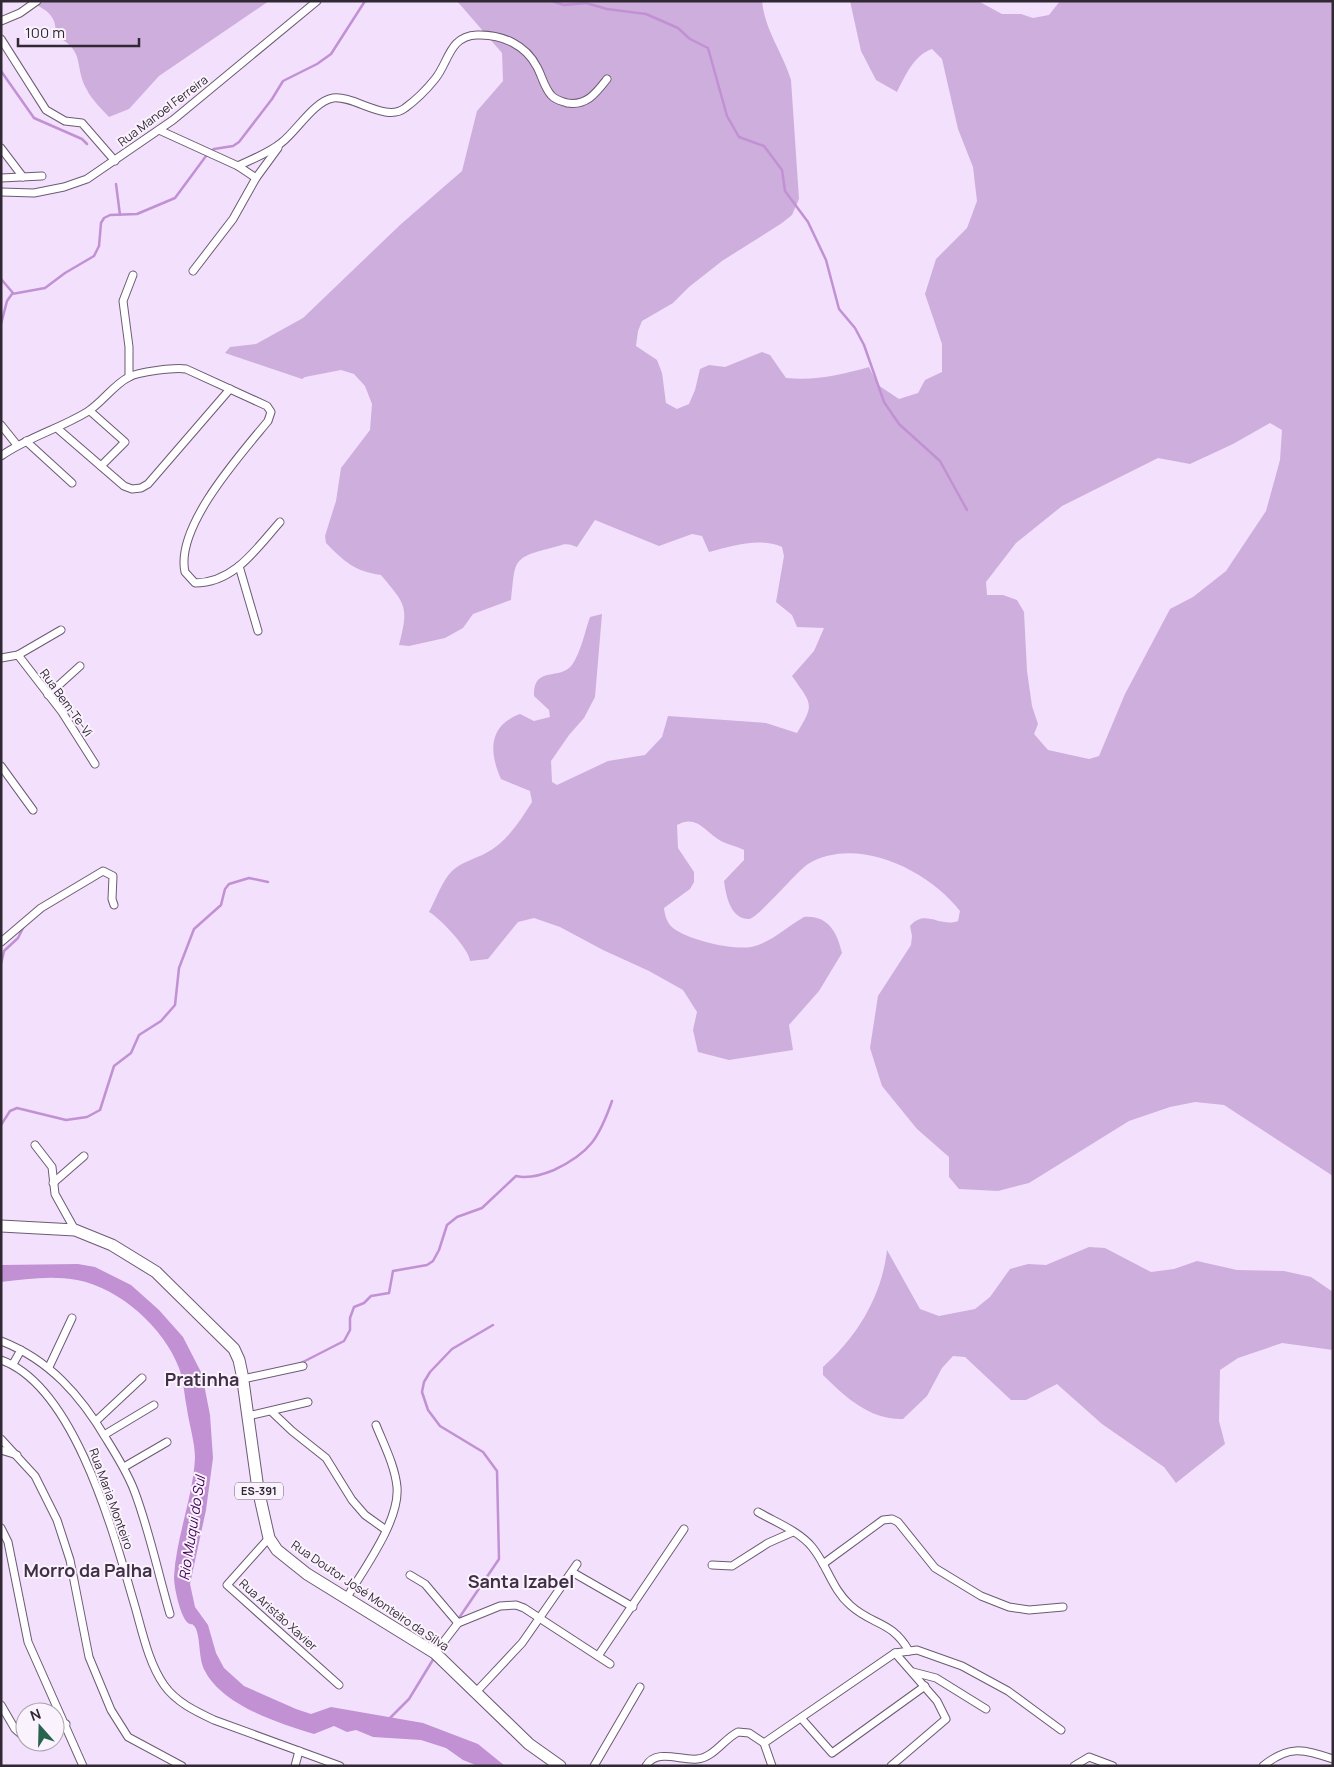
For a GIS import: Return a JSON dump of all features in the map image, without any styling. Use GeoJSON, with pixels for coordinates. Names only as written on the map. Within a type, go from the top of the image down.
{"type":"FeatureCollection","features":[{"type":"Feature","properties":{"kind":"main road","name":"Rua Doutor José Monteiro da Silva"},"geometry":{"type":"LineString","coordinates":[[1,1226],[75,1230],[112,1245],[156,1272],[234,1349],[239,1360],[258,1489],[269,1538],[288,1560],[346,1599],[435,1653],[477,1691],[529,1744],[560,1766]]}},
{"type":"Feature","properties":{"kind":"street"},"geometry":{"type":"LineString","coordinates":[[1,21],[20,13],[37,1]]}},
{"type":"Feature","properties":{"kind":"street","name":"Rua Manoel Ferreira"},"geometry":{"type":"LineString","coordinates":[[1,192],[34,193],[64,187],[87,179],[159,130],[317,1]]}},
{"type":"Feature","properties":{"kind":"street"},"geometry":{"type":"LineString","coordinates":[[193,272],[233,219],[256,178],[282,142],[319,106],[328,100],[340,98],[389,113],[404,109],[436,78],[451,48],[458,41],[476,35],[507,39],[520,47],[534,62],[549,93],[561,101],[572,104],[588,100],[607,79]]}},
{"type":"Feature","properties":{"kind":"street"},"geometry":{"type":"LineString","coordinates":[[1,39],[46,110],[65,121],[82,123],[115,161]]}},
{"type":"Feature","properties":{"kind":"street"},"geometry":{"type":"LineString","coordinates":[[159,130],[238,166],[256,178]]}},
{"type":"Feature","properties":{"kind":"street"},"geometry":{"type":"LineString","coordinates":[[238,166],[282,142]]}},
{"type":"Feature","properties":{"kind":"street"},"geometry":{"type":"LineString","coordinates":[[1,148],[23,177]]}},
{"type":"Feature","properties":{"kind":"street"},"geometry":{"type":"LineString","coordinates":[[1,178],[42,176]]}},
{"type":"Feature","properties":{"kind":"street"},"geometry":{"type":"LineString","coordinates":[[129,377],[123,301],[133,275]]}},
{"type":"Feature","properties":{"kind":"street"},"geometry":{"type":"LineString","coordinates":[[1,456],[17,445],[58,429],[90,411],[129,377],[176,367],[186,369],[267,406],[270,409],[270,416],[215,489],[201,512],[183,552],[185,572],[195,582],[216,580],[239,566],[280,522]]}},
{"type":"Feature","properties":{"kind":"street"},"geometry":{"type":"LineString","coordinates":[[58,429],[124,486],[141,488],[163,469],[230,389]]}},
{"type":"Feature","properties":{"kind":"street"},"geometry":{"type":"LineString","coordinates":[[90,411],[125,442],[101,466]]}},
{"type":"Feature","properties":{"kind":"street"},"geometry":{"type":"LineString","coordinates":[[1,425],[17,445]]}},
{"type":"Feature","properties":{"kind":"street"},"geometry":{"type":"LineString","coordinates":[[26,441],[72,483]]}},
{"type":"Feature","properties":{"kind":"street"},"geometry":{"type":"LineString","coordinates":[[239,566],[258,631]]}},
{"type":"Feature","properties":{"kind":"street"},"geometry":{"type":"LineString","coordinates":[[1,658],[18,655],[60,630]]}},
{"type":"Feature","properties":{"kind":"street","name":"Rua Bem-Te-Vi"},"geometry":{"type":"LineString","coordinates":[[18,655],[95,764]]}},
{"type":"Feature","properties":{"kind":"street"},"geometry":{"type":"LineString","coordinates":[[48,695],[80,666]]}},
{"type":"Feature","properties":{"kind":"street"},"geometry":{"type":"LineString","coordinates":[[1,766],[33,810]]}},
{"type":"Feature","properties":{"kind":"street"},"geometry":{"type":"LineString","coordinates":[[1,942],[41,908],[102,871],[112,876],[114,905]]}},
{"type":"Feature","properties":{"kind":"street"},"geometry":{"type":"LineString","coordinates":[[35,1145],[48,1159],[52,1167],[56,1194],[75,1230]]}},
{"type":"Feature","properties":{"kind":"street"},"geometry":{"type":"LineString","coordinates":[[53,1183],[84,1156]]}},
{"type":"Feature","properties":{"kind":"street"},"geometry":{"type":"LineString","coordinates":[[49,1368],[72,1318]]}},
{"type":"Feature","properties":{"kind":"street"},"geometry":{"type":"LineString","coordinates":[[1,1341],[21,1350],[49,1368],[68,1385],[96,1421],[124,1467],[134,1491],[170,1614]]}},
{"type":"Feature","properties":{"kind":"street"},"geometry":{"type":"LineString","coordinates":[[13,1364],[21,1350]]}},
{"type":"Feature","properties":{"kind":"street","name":"Rua Maria Monteiro"},"geometry":{"type":"LineString","coordinates":[[1,1360],[13,1364],[25,1372],[48,1398],[73,1435],[88,1463],[122,1562],[147,1648],[164,1685],[172,1694],[196,1711],[340,1766]]}},
{"type":"Feature","properties":{"kind":"street"},"geometry":{"type":"LineString","coordinates":[[243,1379],[303,1366]]}},
{"type":"Feature","properties":{"kind":"street"},"geometry":{"type":"LineString","coordinates":[[96,1421],[142,1378]]}},
{"type":"Feature","properties":{"kind":"street"},"geometry":{"type":"LineString","coordinates":[[248,1416],[272,1412],[308,1402]]}},
{"type":"Feature","properties":{"kind":"street"},"geometry":{"type":"LineString","coordinates":[[104,1435],[154,1405]]}},
{"type":"Feature","properties":{"kind":"street"},"geometry":{"type":"LineString","coordinates":[[272,1412],[326,1458],[352,1500],[365,1515],[386,1530]]}},
{"type":"Feature","properties":{"kind":"street"},"geometry":{"type":"LineString","coordinates":[[346,1599],[386,1530],[396,1505],[397,1486],[390,1458],[376,1425]]}},
{"type":"Feature","properties":{"kind":"street"},"geometry":{"type":"LineString","coordinates":[[1,1439],[18,1455],[44,1490],[57,1520],[70,1560],[89,1657],[110,1710],[128,1737],[182,1766]]}},
{"type":"Feature","properties":{"kind":"street"},"geometry":{"type":"LineString","coordinates":[[124,1467],[166,1442]]}},
{"type":"Feature","properties":{"kind":"street"},"geometry":{"type":"LineString","coordinates":[[1,1450],[18,1455]]}},
{"type":"Feature","properties":{"kind":"street"},"geometry":{"type":"LineString","coordinates":[[758,1512],[794,1532],[808,1543],[824,1564],[840,1594],[849,1604],[860,1613],[894,1630],[909,1650]]}},
{"type":"Feature","properties":{"kind":"street"},"geometry":{"type":"LineString","coordinates":[[824,1564],[883,1520],[892,1519],[898,1522],[935,1568],[981,1596],[1009,1607],[1029,1610],[1063,1607]]}},
{"type":"Feature","properties":{"kind":"street"},"geometry":{"type":"LineString","coordinates":[[1,1528],[8,1542],[28,1642],[83,1766]]}},
{"type":"Feature","properties":{"kind":"street"},"geometry":{"type":"LineString","coordinates":[[598,1656],[633,1607],[684,1529]]}},
{"type":"Feature","properties":{"kind":"street"},"geometry":{"type":"LineString","coordinates":[[712,1566],[732,1566],[768,1543],[794,1532]]}},
{"type":"Feature","properties":{"kind":"street","name":"Rua Aristão Xavier"},"geometry":{"type":"LineString","coordinates":[[269,1538],[226,1585],[339,1685]]}},
{"type":"Feature","properties":{"kind":"street"},"geometry":{"type":"LineString","coordinates":[[477,1691],[510,1658],[540,1619],[577,1564]]}},
{"type":"Feature","properties":{"kind":"street"},"geometry":{"type":"LineString","coordinates":[[572,1572],[633,1607]]}},
{"type":"Feature","properties":{"kind":"street"},"geometry":{"type":"LineString","coordinates":[[410,1576],[424,1584],[458,1623]]}},
{"type":"Feature","properties":{"kind":"street"},"geometry":{"type":"LineString","coordinates":[[435,1653],[458,1623],[500,1606],[509,1605],[524,1608],[610,1664]]}},
{"type":"Feature","properties":{"kind":"street"},"geometry":{"type":"LineString","coordinates":[[764,1743],[895,1653],[909,1650],[930,1654],[988,1678],[1061,1730]]}},
{"type":"Feature","properties":{"kind":"street"},"geometry":{"type":"LineString","coordinates":[[891,1766],[946,1719],[937,1701],[895,1653]]}},
{"type":"Feature","properties":{"kind":"street"},"geometry":{"type":"LineString","coordinates":[[913,1672],[936,1678],[986,1709]]}},
{"type":"Feature","properties":{"kind":"street"},"geometry":{"type":"LineString","coordinates":[[802,1718],[832,1753],[925,1686]]}},
{"type":"Feature","properties":{"kind":"street"},"geometry":{"type":"LineString","coordinates":[[594,1766],[640,1687]]}},
{"type":"Feature","properties":{"kind":"street"},"geometry":{"type":"LineString","coordinates":[[1,1705],[15,1729]]}},
{"type":"Feature","properties":{"kind":"street"},"geometry":{"type":"LineString","coordinates":[[646,1766],[651,1760],[662,1756],[702,1758],[738,1732],[749,1733],[764,1743],[772,1766]]}},
{"type":"Feature","properties":{"kind":"street"},"geometry":{"type":"LineString","coordinates":[[1263,1766],[1272,1758],[1294,1749],[1333,1759]]}},
{"type":"Feature","properties":{"kind":"street"},"geometry":{"type":"LineString","coordinates":[[295,1766],[299,1751]]}},
{"type":"Feature","properties":{"kind":"street"},"geometry":{"type":"LineString","coordinates":[[1074,1766],[1089,1757],[1113,1766]]}},
{"type":"Feature","properties":{"kind":"shaded area"},"geometry":{"type":"Polygon","coordinates":[[[25,1],[269,1],[159,76],[129,109],[109,117],[94,101],[87,90],[72,47],[55,35],[56,28],[52,17],[43,9],[25,1]]]}},
{"type":"Feature","properties":{"kind":"shaded area"},"geometry":{"type":"Polygon","coordinates":[[[457,1],[762,1],[770,32],[791,80],[799,199],[792,215],[782,223],[722,261],[689,287],[673,303],[642,321],[638,331],[636,346],[657,360],[662,373],[666,403],[677,409],[689,404],[695,390],[700,369],[709,365],[725,367],[762,352],[770,355],[786,378],[828,377],[869,367],[878,385],[899,399],[918,393],[925,380],[942,372],[942,344],[925,294],[936,259],[967,228],[977,201],[973,167],[958,129],[942,59],[932,49],[920,56],[903,79],[897,92],[876,80],[861,51],[850,1],[978,1],[1002,14],[1021,14],[1033,18],[1049,15],[1060,1],[1333,1],[1333,1176],[1224,1105],[1195,1102],[1170,1107],[1129,1121],[1029,1183],[998,1191],[959,1189],[949,1177],[949,1157],[917,1129],[882,1086],[870,1048],[878,996],[911,945],[910,926],[916,921],[927,918],[945,922],[958,921],[960,911],[930,882],[911,870],[890,861],[869,855],[848,853],[827,856],[808,864],[802,869],[754,917],[749,919],[743,918],[733,911],[726,893],[724,881],[744,860],[744,850],[721,841],[695,823],[684,822],[677,825],[678,848],[694,872],[694,882],[690,889],[664,908],[669,924],[673,928],[699,940],[743,948],[765,942],[804,917],[812,917],[830,926],[837,938],[842,953],[819,991],[789,1025],[793,1050],[729,1060],[698,1052],[693,1030],[697,1012],[683,990],[560,927],[534,918],[518,922],[488,959],[470,961],[465,949],[453,934],[440,920],[429,912],[448,875],[464,863],[494,848],[507,837],[532,802],[530,791],[501,779],[494,759],[494,741],[502,725],[520,714],[534,721],[550,717],[549,710],[534,696],[535,686],[542,677],[567,670],[572,665],[580,648],[590,617],[602,614],[595,697],[584,718],[569,735],[551,761],[552,782],[557,785],[608,761],[645,755],[662,737],[668,716],[766,723],[797,733],[807,716],[809,704],[792,676],[814,651],[824,628],[797,627],[792,615],[776,602],[784,556],[782,547],[773,544],[755,543],[736,545],[709,552],[702,536],[692,534],[659,546],[595,520],[577,547],[564,544],[528,555],[522,559],[515,569],[511,600],[473,614],[463,628],[445,638],[409,646],[399,645],[404,614],[403,607],[396,593],[381,575],[350,565],[326,543],[325,536],[336,501],[341,468],[370,430],[372,404],[365,386],[354,374],[341,370],[302,379],[225,353],[230,347],[256,344],[303,318],[400,225],[462,171],[477,111],[503,81],[502,53],[457,1]],[[1270,423],[1233,444],[1190,464],[1158,458],[1062,506],[1016,543],[986,582],[987,595],[1003,595],[1017,600],[1024,612],[1027,671],[1032,706],[1038,724],[1034,734],[1048,750],[1089,759],[1099,756],[1125,694],[1170,609],[1193,597],[1226,571],[1266,511],[1280,460],[1282,430],[1270,423]]]}},
{"type":"Feature","properties":{"kind":"shaded area"},"geometry":{"type":"Polygon","coordinates":[[[1089,1247],[1105,1248],[1151,1272],[1174,1269],[1197,1261],[1237,1270],[1284,1271],[1311,1277],[1333,1292],[1333,1350],[1282,1343],[1238,1358],[1220,1370],[1219,1421],[1225,1444],[1176,1483],[1164,1467],[1102,1424],[1057,1384],[1026,1400],[1011,1400],[965,1357],[953,1356],[942,1368],[927,1396],[903,1419],[880,1416],[859,1406],[823,1375],[823,1367],[847,1343],[874,1299],[880,1283],[887,1250],[920,1309],[939,1316],[975,1309],[990,1297],[1010,1269],[1028,1264],[1046,1265],[1089,1247]]]}},
{"type":"Feature","properties":{"kind":"water","name":"Rio Muqui do Sul"},"geometry":{"type":"Polygon","coordinates":[[[78,1264],[95,1267],[131,1285],[159,1310],[183,1337],[202,1374],[210,1415],[213,1458],[206,1510],[190,1584],[195,1607],[208,1625],[216,1653],[224,1668],[244,1686],[296,1709],[311,1714],[331,1707],[423,1723],[478,1744],[505,1766],[478,1766],[463,1760],[446,1748],[421,1740],[373,1737],[356,1730],[347,1732],[334,1726],[314,1734],[253,1711],[225,1694],[213,1683],[203,1666],[197,1631],[182,1614],[174,1582],[175,1562],[194,1473],[195,1458],[182,1378],[172,1353],[163,1339],[138,1312],[124,1301],[93,1284],[58,1278],[1,1282],[1,1265],[78,1264]]]}},
{"type":"Feature","properties":{"kind":"waterway"},"geometry":{"type":"LineString","coordinates":[[1,324],[7,301],[12,294],[45,288],[65,273],[94,256],[99,246],[101,223],[104,218],[110,215],[137,214],[175,198],[206,156],[214,149],[233,146],[239,142],[272,99],[283,81],[317,64],[331,54],[365,1]]}},
{"type":"Feature","properties":{"kind":"waterway"},"geometry":{"type":"LineString","coordinates":[[552,1],[564,5],[586,3],[607,9],[646,14],[678,28],[690,39],[708,48],[727,116],[739,137],[764,146],[782,170],[785,191],[808,222],[826,260],[839,309],[855,328],[864,345],[884,402],[899,424],[940,461],[967,510]]}},
{"type":"Feature","properties":{"kind":"waterway"},"geometry":{"type":"LineString","coordinates":[[1,71],[34,118],[82,139],[87,144]]}},
{"type":"Feature","properties":{"kind":"waterway"},"geometry":{"type":"LineString","coordinates":[[116,184],[120,215]]}},
{"type":"Feature","properties":{"kind":"waterway"},"geometry":{"type":"LineString","coordinates":[[1,279],[13,293]]}},
{"type":"Feature","properties":{"kind":"waterway"},"geometry":{"type":"LineString","coordinates":[[1,1125],[10,1111],[17,1108],[66,1120],[87,1117],[100,1110],[114,1066],[131,1053],[139,1035],[161,1021],[175,1005],[179,968],[194,929],[221,905],[225,889],[229,884],[249,878],[268,882]]}},
{"type":"Feature","properties":{"kind":"waterway"},"geometry":{"type":"LineString","coordinates":[[1,964],[4,951],[18,938],[25,924]]}},
{"type":"Feature","properties":{"kind":"waterway"},"geometry":{"type":"LineString","coordinates":[[301,1363],[344,1341],[350,1330],[350,1318],[354,1307],[364,1303],[371,1296],[389,1293],[393,1271],[427,1265],[433,1261],[439,1250],[447,1225],[457,1217],[482,1208],[516,1176],[531,1177],[549,1172],[566,1164],[585,1150],[592,1143],[603,1125],[612,1101]]}},
{"type":"Feature","properties":{"kind":"waterway"},"geometry":{"type":"LineString","coordinates":[[457,1621],[499,1559],[497,1471],[483,1452],[440,1426],[428,1410],[422,1392],[424,1382],[430,1372],[452,1349],[493,1325]]}},
{"type":"Feature","properties":{"kind":"waterway"},"geometry":{"type":"LineString","coordinates":[[201,1384],[240,1377]]}},
{"type":"Feature","properties":{"kind":"waterway"},"geometry":{"type":"LineString","coordinates":[[389,1719],[409,1699],[434,1658]]}},
{"type":"Feature","properties":{"kind":"district","name":"Pratinha"},"geometry":{"type":"Point","coordinates":[202,1380]}},
{"type":"Feature","properties":{"kind":"district","name":"Morro da Palha"},"geometry":{"type":"Point","coordinates":[88,1571]}},
{"type":"Feature","properties":{"kind":"district","name":"Santa Izabel"},"geometry":{"type":"Point","coordinates":[521,1582]}}]}
